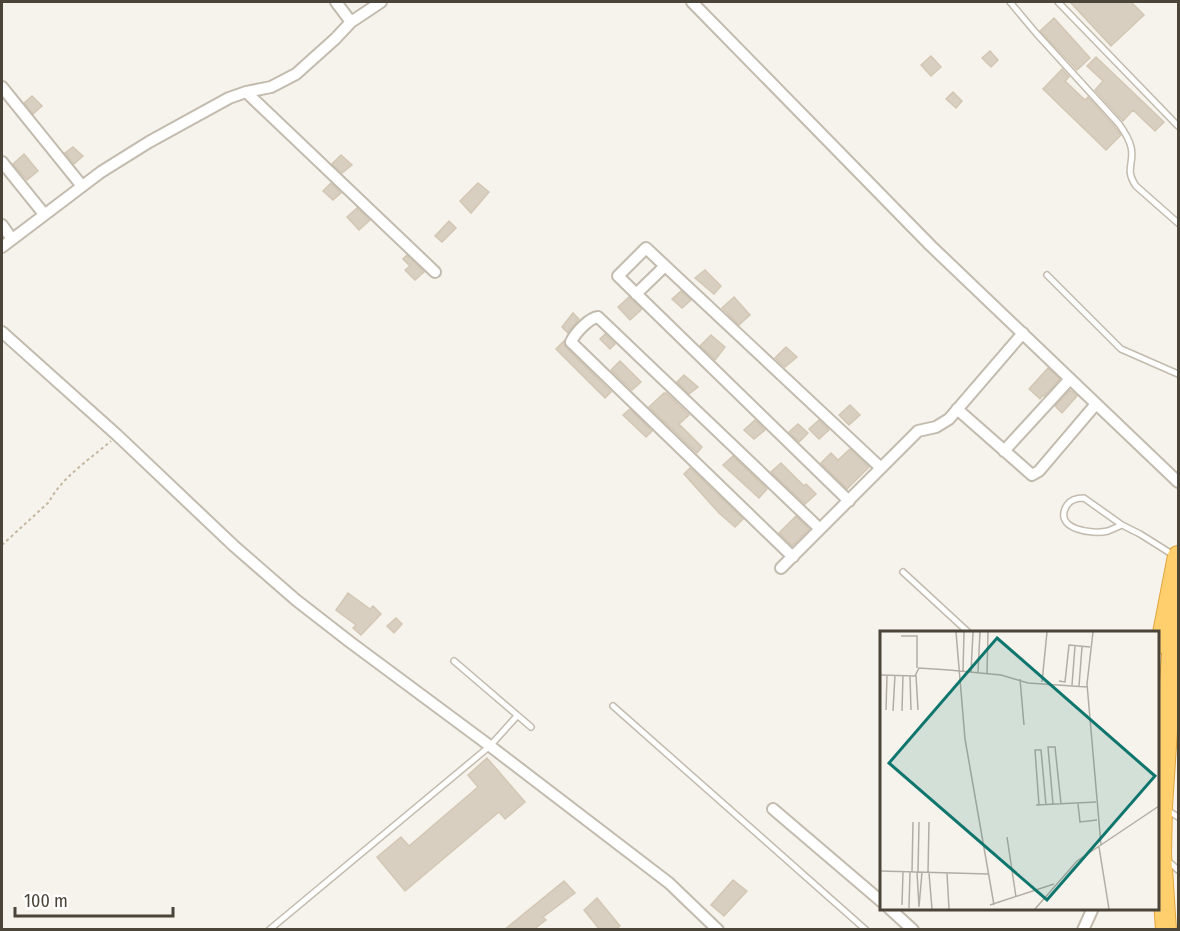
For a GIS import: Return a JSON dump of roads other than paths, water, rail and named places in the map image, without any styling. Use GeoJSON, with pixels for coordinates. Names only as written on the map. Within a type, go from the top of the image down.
{"type":"FeatureCollection","features":[{"type":"Feature","properties":{"kind":"highway"},"geometry":{"type":"LineString","coordinates":[[1159,653],[1178,557]]}},
{"type":"Feature","properties":{"kind":"highway"},"geometry":{"type":"LineString","coordinates":[[1166,930],[1161,854],[1170,812],[1172,654],[1179,624]]}},
{"type":"Feature","properties":{"kind":"highway"},"geometry":{"type":"LineString","coordinates":[[1151,910],[1152,930]]}},
{"type":"Feature","properties":{"kind":"street"},"geometry":{"type":"LineString","coordinates":[[336,2],[351,22]]}},
{"type":"Feature","properties":{"kind":"street"},"geometry":{"type":"LineString","coordinates":[[2,247],[101,172],[149,141],[229,98],[271,87],[296,74],[351,22],[381,2]]}},
{"type":"Feature","properties":{"kind":"street"},"geometry":{"type":"LineString","coordinates":[[692,2],[786,96],[894,210],[1179,482]]}},
{"type":"Feature","properties":{"kind":"street"},"geometry":{"type":"LineString","coordinates":[[2,87],[82,186]]}},
{"type":"Feature","properties":{"kind":"street"},"geometry":{"type":"LineString","coordinates":[[246,92],[435,272]]}},
{"type":"Feature","properties":{"kind":"street"},"geometry":{"type":"LineString","coordinates":[[2,162],[44,214]]}},
{"type":"Feature","properties":{"kind":"street"},"geometry":{"type":"LineString","coordinates":[[2,225],[12,238]]}},
{"type":"Feature","properties":{"kind":"street"},"geometry":{"type":"LineString","coordinates":[[849,501],[618,276],[646,248],[881,468]]}},
{"type":"Feature","properties":{"kind":"street"},"geometry":{"type":"LineString","coordinates":[[636,294],[665,266]]}},
{"type":"Feature","properties":{"kind":"street"},"geometry":{"type":"LineString","coordinates":[[793,557],[571,342],[573,337],[593,318],[598,317],[820,529]]}},
{"type":"Feature","properties":{"kind":"street"},"geometry":{"type":"LineString","coordinates":[[2,332],[117,435],[234,546],[296,600],[669,884],[718,930]]}},
{"type":"Feature","properties":{"kind":"street"},"geometry":{"type":"LineString","coordinates":[[781,568],[918,431],[942,424],[957,410],[1023,333]]}},
{"type":"Feature","properties":{"kind":"street"},"geometry":{"type":"LineString","coordinates":[[1004,451],[1070,379]]}},
{"type":"Feature","properties":{"kind":"street"},"geometry":{"type":"LineString","coordinates":[[957,410],[1032,475],[1036,474],[1096,404]]}},
{"type":"Feature","properties":{"kind":"street"},"geometry":{"type":"LineString","coordinates":[[773,809],[880,900]]}},
{"type":"Feature","properties":{"kind":"street"},"geometry":{"type":"LineString","coordinates":[[890,910],[913,930]]}},
{"type":"Feature","properties":{"kind":"street"},"geometry":{"type":"LineString","coordinates":[[1083,930],[1093,910]]}},
{"type":"Feature","properties":{"kind":"lane"},"geometry":{"type":"LineString","coordinates":[[1011,2],[1036,33],[1119,124],[1132,148],[1130,178],[1136,186],[1179,223]]}},
{"type":"Feature","properties":{"kind":"lane"},"geometry":{"type":"LineString","coordinates":[[1058,2],[1179,126]]}},
{"type":"Feature","properties":{"kind":"lane"},"geometry":{"type":"LineString","coordinates":[[1047,275],[1121,350],[1179,374]]}},
{"type":"Feature","properties":{"kind":"lane"},"geometry":{"type":"LineString","coordinates":[[1122,525],[1108,531],[1082,532],[1066,522],[1064,510],[1070,501],[1084,498],[1122,525],[1178,557]]}},
{"type":"Feature","properties":{"kind":"lane"},"geometry":{"type":"LineString","coordinates":[[903,572],[966,631]]}},
{"type":"Feature","properties":{"kind":"lane"},"geometry":{"type":"LineString","coordinates":[[454,661],[531,728]]}},
{"type":"Feature","properties":{"kind":"lane"},"geometry":{"type":"LineString","coordinates":[[614,706],[866,930]]}},
{"type":"Feature","properties":{"kind":"lane"},"geometry":{"type":"LineString","coordinates":[[269,930],[490,746],[517,716]]}},
{"type":"Feature","properties":{"kind":"lane"},"geometry":{"type":"LineString","coordinates":[[1161,854],[1179,870]]}}]}
